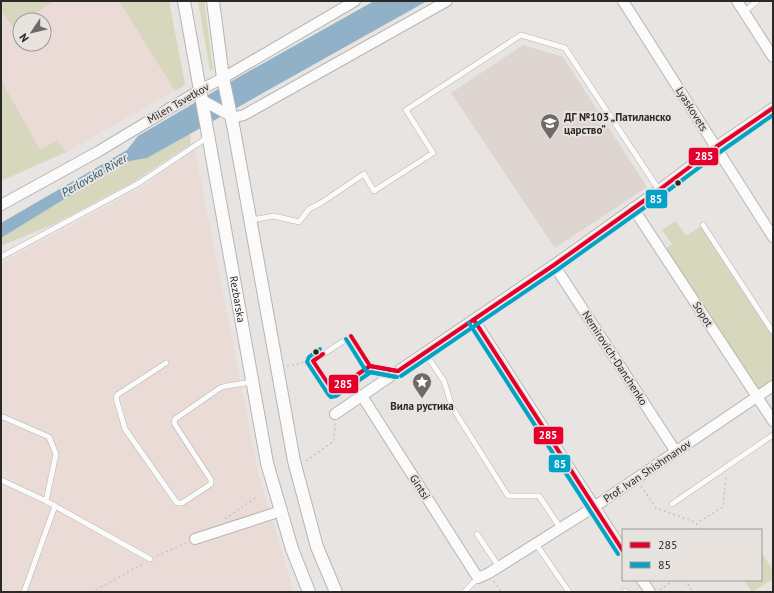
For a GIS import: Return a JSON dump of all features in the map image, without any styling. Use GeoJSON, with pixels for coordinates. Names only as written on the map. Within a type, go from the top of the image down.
{"type":"FeatureCollection","features":[{"type":"Feature","properties":{"kind":"street","name":"Rezbarska"},"geometry":{"type":"LineString","coordinates":[[184,1],[267,462],[292,549],[309,592]]}},
{"type":"Feature","properties":{"kind":"street"},"geometry":{"type":"LineString","coordinates":[[212,1],[223,78],[294,461],[318,547],[336,592]]}},
{"type":"Feature","properties":{"kind":"street","name":"Milen Tsvetkov"},"geometry":{"type":"LineString","coordinates":[[1,205],[201,95],[223,78],[356,1]]}},
{"type":"Feature","properties":{"kind":"street"},"geometry":{"type":"LineString","coordinates":[[231,116],[244,116],[448,1]]}},
{"type":"Feature","properties":{"kind":"street","name":"Lyaskovets"},"geometry":{"type":"LineString","coordinates":[[624,1],[773,237]]}},
{"type":"Feature","properties":{"kind":"street"},"geometry":{"type":"LineString","coordinates":[[737,1],[773,57]]}},
{"type":"Feature","properties":{"kind":"street","name":"Milen Tsvetkov"},"geometry":{"type":"LineString","coordinates":[[201,95],[231,116]]}},
{"type":"Feature","properties":{"kind":"street"},"geometry":{"type":"LineString","coordinates":[[335,414],[554,265],[716,147],[773,108]]}},
{"type":"Feature","properties":{"kind":"street","name":"Sopot"},"geometry":{"type":"LineString","coordinates":[[633,208],[773,421]]}},
{"type":"Feature","properties":{"kind":"street","name":"Nemirovich-Danchenko"},"geometry":{"type":"LineString","coordinates":[[554,265],[676,452]]}},
{"type":"Feature","properties":{"kind":"street"},"geometry":{"type":"LineString","coordinates":[[474,320],[622,549]]}},
{"type":"Feature","properties":{"kind":"street","name":"Prof. Ivan Shishmanov"},"geometry":{"type":"LineString","coordinates":[[478,578],[489,573],[561,529],[773,386]]}},
{"type":"Feature","properties":{"kind":"street","name":"Gintsi"},"geometry":{"type":"LineString","coordinates":[[362,396],[478,578]]}},
{"type":"Feature","properties":{"kind":"street"},"geometry":{"type":"LineString","coordinates":[[195,539],[281,511]]}},
{"type":"Feature","properties":{"kind":"street"},"geometry":{"type":"LineString","coordinates":[[643,581],[650,592]]}},
{"type":"Feature","properties":{"kind":"lane"},"geometry":{"type":"LineString","coordinates":[[744,12],[757,1]]}},
{"type":"Feature","properties":{"kind":"lane"},"geometry":{"type":"LineString","coordinates":[[250,220],[274,216],[299,222],[309,208],[321,203],[364,174],[374,191],[433,153],[406,110],[521,35],[565,48],[659,190]]}},
{"type":"Feature","properties":{"kind":"lane"},"geometry":{"type":"LineString","coordinates":[[1,256],[139,183],[208,136]]}},
{"type":"Feature","properties":{"kind":"lane"},"geometry":{"type":"LineString","coordinates":[[703,225],[773,332]]}},
{"type":"Feature","properties":{"kind":"lane"},"geometry":{"type":"LineString","coordinates":[[370,366],[351,336],[313,361],[332,391],[370,366],[398,371]]}},
{"type":"Feature","properties":{"kind":"lane"},"geometry":{"type":"LineString","coordinates":[[425,353],[444,381],[452,408],[508,496],[539,496],[561,529]]}},
{"type":"Feature","properties":{"kind":"lane"},"geometry":{"type":"LineString","coordinates":[[166,363],[117,395],[116,398],[124,429],[177,503],[182,503],[211,484],[211,480],[174,423],[175,419],[220,388],[252,382]]}},
{"type":"Feature","properties":{"kind":"lane"},"geometry":{"type":"LineString","coordinates":[[1,418],[3,416],[49,437],[56,454],[46,501]]}},
{"type":"Feature","properties":{"kind":"lane"},"geometry":{"type":"LineString","coordinates":[[672,504],[773,435]]}},
{"type":"Feature","properties":{"kind":"lane"},"geometry":{"type":"LineString","coordinates":[[1,480],[46,501],[150,559]]}},
{"type":"Feature","properties":{"kind":"lane"},"geometry":{"type":"LineString","coordinates":[[24,592],[55,506]]}},
{"type":"Feature","properties":{"kind":"lane"},"geometry":{"type":"LineString","coordinates":[[477,534],[499,567]]}},
{"type":"Feature","properties":{"kind":"lane"},"geometry":{"type":"LineString","coordinates":[[536,544],[569,592]]}},
{"type":"Feature","properties":{"kind":"lane"},"geometry":{"type":"LineString","coordinates":[[464,592],[478,578]]}},
{"type":"Feature","properties":{"kind":"path"},"geometry":{"type":"LineString","coordinates":[[277,368],[313,361]]}},
{"type":"Feature","properties":{"kind":"path"},"geometry":{"type":"LineString","coordinates":[[306,461],[334,441],[335,414]]}},
{"type":"Feature","properties":{"kind":"path"},"geometry":{"type":"LineString","coordinates":[[697,523],[723,507],[727,466]]}},
{"type":"Feature","properties":{"kind":"path"},"geometry":{"type":"LineString","coordinates":[[636,479],[656,508],[697,523]]}},
{"type":"Feature","properties":{"kind":"path"},"geometry":{"type":"LineString","coordinates":[[220,522],[258,496]]}},
{"type":"Feature","properties":{"kind":"path"},"geometry":{"type":"LineString","coordinates":[[696,529],[697,523]]}},
{"type":"Feature","properties":{"kind":"path"},"geometry":{"type":"LineString","coordinates":[[489,573],[501,592]]}},
{"type":"Feature","properties":{"kind":"path"},"geometry":{"type":"LineString","coordinates":[[656,592],[672,581]]}},
{"type":"Feature","properties":{"kind":"path"},"geometry":{"type":"LineString","coordinates":[[686,581],[693,592]]}},
{"type":"Feature","properties":{"kind":"shaded area"},"geometry":{"type":"Polygon","coordinates":[[[1,1],[169,1],[185,85],[66,152],[1,181],[1,1]]]}},
{"type":"Feature","properties":{"kind":"shaded area","name":"ДГ №103 „Патиланско царство“"},"geometry":{"type":"Polygon","coordinates":[[[523,45],[563,57],[647,187],[555,248],[451,93],[523,45]]]}},
{"type":"Feature","properties":{"kind":"shaded area"},"geometry":{"type":"Polygon","coordinates":[[[195,150],[259,477],[294,592],[1,592],[1,263],[139,189],[195,150]]]}},
{"type":"Feature","properties":{"kind":"green space"},"geometry":{"type":"Polygon","coordinates":[[[1,1],[53,1],[37,12],[12,12],[12,26],[1,11],[1,1]]]}},
{"type":"Feature","properties":{"kind":"green space"},"geometry":{"type":"Polygon","coordinates":[[[119,1],[169,1],[185,85],[175,91],[119,1]]]}},
{"type":"Feature","properties":{"kind":"green space"},"geometry":{"type":"Polygon","coordinates":[[[198,1],[205,1],[213,70],[210,70],[198,1]]]}},
{"type":"Feature","properties":{"kind":"green space"},"geometry":{"type":"Polygon","coordinates":[[[1,80],[40,150],[57,140],[66,152],[1,181],[1,80]]]}},
{"type":"Feature","properties":{"kind":"green space"},"geometry":{"type":"Polygon","coordinates":[[[190,134],[191,144],[133,182],[54,224],[1,246],[1,238],[110,171],[130,161],[147,158],[190,134]]]}},
{"type":"Feature","properties":{"kind":"green space"},"geometry":{"type":"Polygon","coordinates":[[[676,221],[686,236],[703,225],[773,332],[773,386],[757,397],[662,252],[672,244],[662,230],[676,221]]]}},
{"type":"Feature","properties":{"kind":"green space"},"geometry":{"type":"Polygon","coordinates":[[[762,554],[773,570],[773,579],[752,592],[745,581],[762,581],[762,554]]]}},
{"type":"Feature","properties":{"kind":"water","name":"Perlovska River"},"geometry":{"type":"Polygon","coordinates":[[[374,1],[427,1],[147,158],[130,161],[110,171],[1,238],[1,223],[127,150],[138,136],[374,1]]]}},
{"type":"Feature","properties":{"kind":"transit line","name":"285"},"geometry":{"type":"LineString","coordinates":[[398,371],[554,265],[716,147],[773,108]]}},
{"type":"Feature","properties":{"kind":"transit line","name":"85"},"geometry":{"type":"LineString","coordinates":[[401,376],[557,270],[773,115]]}},
{"type":"Feature","properties":{"kind":"transit line","name":"285"},"geometry":{"type":"LineString","coordinates":[[474,320],[622,549]]}},
{"type":"Feature","properties":{"kind":"transit line","name":"85"},"geometry":{"type":"LineString","coordinates":[[469,323],[618,554]]}},
{"type":"Feature","properties":{"kind":"transit line","name":"285"},"geometry":{"type":"LineString","coordinates":[[351,336],[370,366],[397,371]]}},
{"type":"Feature","properties":{"kind":"transit line","name":"85"},"geometry":{"type":"LineString","coordinates":[[346,339],[366,371],[396,377]]}},
{"type":"Feature","properties":{"kind":"transit line","name":"85"},"geometry":{"type":"LineString","coordinates":[[320,349],[309,357],[307,362],[331,397],[336,396],[371,372],[397,377]]}},
{"type":"Feature","properties":{"kind":"transit line","name":"285"},"geometry":{"type":"LineString","coordinates":[[323,354],[313,361],[333,391],[370,366],[398,371]]}},
{"type":"Feature","properties":{"kind":"place","name":"ДГ №103 „Патиланско царство“"},"geometry":{"type":"Point","coordinates":[550,140]}},
{"type":"Feature","properties":{"kind":"place","name":"Вила рустика"},"geometry":{"type":"Point","coordinates":[422,399]}}]}
